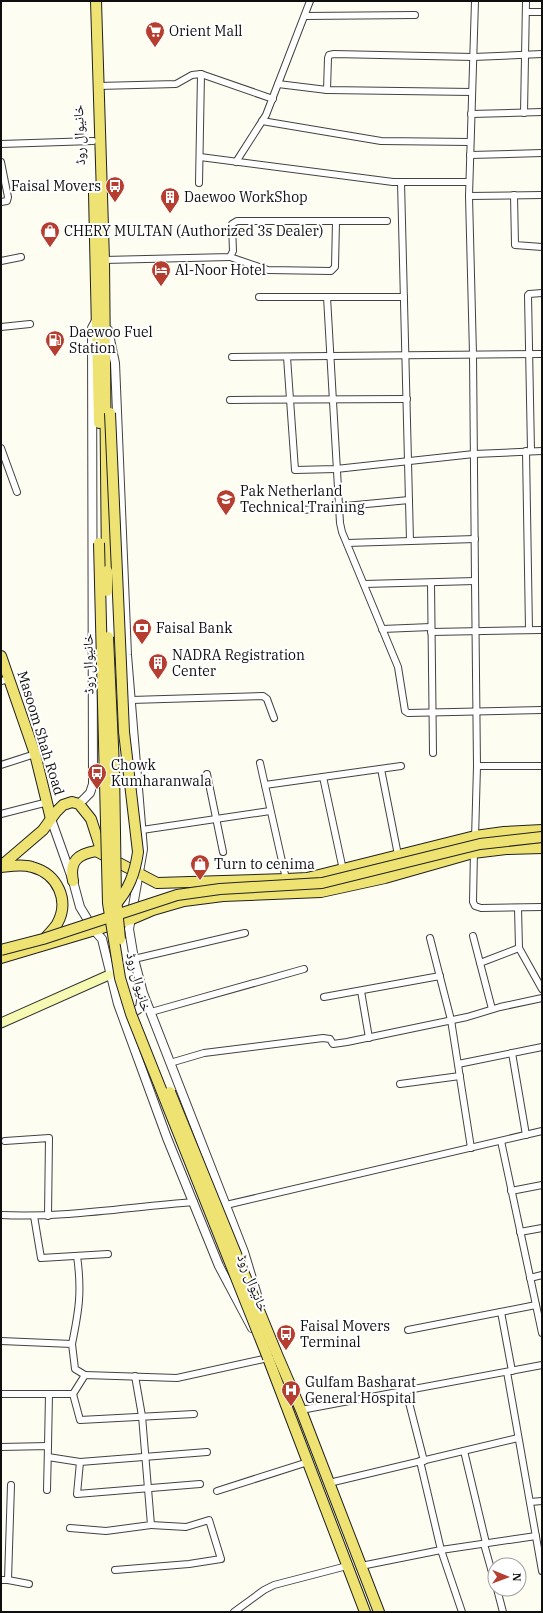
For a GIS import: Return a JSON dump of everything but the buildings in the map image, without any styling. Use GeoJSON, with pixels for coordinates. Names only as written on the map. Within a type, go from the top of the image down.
{"type":"FeatureCollection","features":[{"type":"Feature","properties":{"kind":"main road","name":"خانیوال روڈ"},"geometry":{"type":"LineString","coordinates":[[89,1],[93,142],[101,317],[105,355],[107,571],[114,767],[116,898],[127,975],[142,1026],[272,1355],[308,1462],[365,1612]]}},
{"type":"Feature","properties":{"kind":"main road","name":"خانیوال روڈ"},"geometry":{"type":"LineString","coordinates":[[96,1],[104,260],[101,317],[99,543],[108,903],[120,978],[131,1014],[272,1355],[301,1410],[379,1612]]}},
{"type":"Feature","properties":{"kind":"main road"},"geometry":{"type":"LineString","coordinates":[[79,928],[112,908],[123,897],[135,871],[138,852],[124,732],[110,413],[105,355]]}},
{"type":"Feature","properties":{"kind":"main road","name":"Masoom Shah Road"},"geometry":{"type":"LineString","coordinates":[[1,656],[5,680],[35,754],[48,802],[51,820]]}},
{"type":"Feature","properties":{"kind":"main road"},"geometry":{"type":"LineString","coordinates":[[1,866],[43,830],[63,805],[72,802],[79,804],[91,819],[102,853]]}},
{"type":"Feature","properties":{"kind":"main road"},"geometry":{"type":"LineString","coordinates":[[73,881],[71,872],[77,858],[89,852],[96,851],[156,883],[172,884],[242,880],[286,880],[307,878],[343,870],[475,836],[504,832],[542,830]]}},
{"type":"Feature","properties":{"kind":"main road"},"geometry":{"type":"LineString","coordinates":[[1,950],[79,928],[177,895],[220,888],[322,883],[480,844],[542,837]]}},
{"type":"Feature","properties":{"kind":"main road"},"geometry":{"type":"LineString","coordinates":[[1,958],[132,919],[162,907],[205,898],[288,895],[339,889],[385,878],[473,853],[506,849],[542,848]]}},
{"type":"Feature","properties":{"kind":"main road"},"geometry":{"type":"LineString","coordinates":[[1,866],[32,867],[54,879],[60,889],[62,900],[58,923],[38,946]]}},
{"type":"Feature","properties":{"kind":"main road"},"geometry":{"type":"LineString","coordinates":[[1,1023],[109,975]]}},
{"type":"Feature","properties":{"kind":"street"},"geometry":{"type":"LineString","coordinates":[[236,162],[262,121],[310,1]]}},
{"type":"Feature","properties":{"kind":"street"},"geometry":{"type":"LineString","coordinates":[[475,1],[468,196],[473,354],[475,539],[477,766],[475,836],[473,853],[475,906],[481,908],[542,907]]}},
{"type":"Feature","properties":{"kind":"street"},"geometry":{"type":"LineString","coordinates":[[524,113],[526,1]]}},
{"type":"Feature","properties":{"kind":"street"},"geometry":{"type":"LineString","coordinates":[[526,12],[542,12]]}},
{"type":"Feature","properties":{"kind":"street"},"geometry":{"type":"LineString","coordinates":[[305,16],[415,15]]}},
{"type":"Feature","properties":{"kind":"street"},"geometry":{"type":"LineString","coordinates":[[328,90],[328,58],[329,55],[334,54],[473,57],[542,54]]}},
{"type":"Feature","properties":{"kind":"street"},"geometry":{"type":"LineString","coordinates":[[98,86],[176,84],[192,75],[201,74],[272,99]]}},
{"type":"Feature","properties":{"kind":"street"},"geometry":{"type":"LineString","coordinates":[[199,183],[201,74]]}},
{"type":"Feature","properties":{"kind":"street"},"geometry":{"type":"LineString","coordinates":[[278,84],[328,90],[472,92]]}},
{"type":"Feature","properties":{"kind":"street"},"geometry":{"type":"LineString","coordinates":[[471,114],[542,112]]}},
{"type":"Feature","properties":{"kind":"street"},"geometry":{"type":"LineString","coordinates":[[262,121],[381,140],[470,142]]}},
{"type":"Feature","properties":{"kind":"street"},"geometry":{"type":"LineString","coordinates":[[1,144],[93,142]]}},
{"type":"Feature","properties":{"kind":"street"},"geometry":{"type":"LineString","coordinates":[[470,154],[542,153]]}},
{"type":"Feature","properties":{"kind":"street"},"geometry":{"type":"LineString","coordinates":[[200,157],[401,182],[469,182]]}},
{"type":"Feature","properties":{"kind":"street"},"geometry":{"type":"LineString","coordinates":[[1,162],[8,197],[7,201],[1,202]]}},
{"type":"Feature","properties":{"kind":"street"},"geometry":{"type":"LineString","coordinates":[[401,182],[410,541]]}},
{"type":"Feature","properties":{"kind":"street"},"geometry":{"type":"LineString","coordinates":[[514,195],[515,246],[542,247]]}},
{"type":"Feature","properties":{"kind":"street"},"geometry":{"type":"LineString","coordinates":[[468,196],[542,195]]}},
{"type":"Feature","properties":{"kind":"street"},"geometry":{"type":"LineString","coordinates":[[230,257],[233,250],[232,224],[234,221],[387,221]]}},
{"type":"Feature","properties":{"kind":"street"},"geometry":{"type":"LineString","coordinates":[[104,260],[230,257],[268,270],[331,271],[335,267],[336,221]]}},
{"type":"Feature","properties":{"kind":"street"},"geometry":{"type":"LineString","coordinates":[[1,261],[21,257]]}},
{"type":"Feature","properties":{"kind":"street"},"geometry":{"type":"LineString","coordinates":[[529,630],[528,295],[542,293]]}},
{"type":"Feature","properties":{"kind":"street"},"geometry":{"type":"LineString","coordinates":[[259,297],[404,297]]}},
{"type":"Feature","properties":{"kind":"street"},"geometry":{"type":"LineString","coordinates":[[328,297],[340,523],[398,667],[405,711],[542,710]]}},
{"type":"Feature","properties":{"kind":"street"},"geometry":{"type":"LineString","coordinates":[[79,804],[90,793],[93,784],[92,328],[101,317]]}},
{"type":"Feature","properties":{"kind":"street","name":"خانیوال روڈ"},"geometry":{"type":"LineString","coordinates":[[101,317],[115,364],[126,632],[143,849],[130,940],[142,990],[244,1252],[272,1355]]}},
{"type":"Feature","properties":{"kind":"street"},"geometry":{"type":"LineString","coordinates":[[1,328],[30,324]]}},
{"type":"Feature","properties":{"kind":"street"},"geometry":{"type":"LineString","coordinates":[[232,358],[542,354]]}},
{"type":"Feature","properties":{"kind":"street"},"geometry":{"type":"LineString","coordinates":[[287,357],[294,470],[336,468],[474,454],[542,451]]}},
{"type":"Feature","properties":{"kind":"street"},"geometry":{"type":"LineString","coordinates":[[230,400],[407,399]]}},
{"type":"Feature","properties":{"kind":"street"},"geometry":{"type":"LineString","coordinates":[[1,448],[17,492]]}},
{"type":"Feature","properties":{"kind":"street"},"geometry":{"type":"LineString","coordinates":[[303,510],[409,500]]}},
{"type":"Feature","properties":{"kind":"street"},"geometry":{"type":"LineString","coordinates":[[347,543],[475,539]]}},
{"type":"Feature","properties":{"kind":"street"},"geometry":{"type":"LineString","coordinates":[[431,582],[433,753]]}},
{"type":"Feature","properties":{"kind":"street"},"geometry":{"type":"LineString","coordinates":[[364,584],[475,582]]}},
{"type":"Feature","properties":{"kind":"street"},"geometry":{"type":"LineString","coordinates":[[382,629],[475,631],[542,630]]}},
{"type":"Feature","properties":{"kind":"street"},"geometry":{"type":"LineString","coordinates":[[131,700],[263,696],[267,699],[274,718]]}},
{"type":"Feature","properties":{"kind":"street"},"geometry":{"type":"LineString","coordinates":[[1,765],[35,754]]}},
{"type":"Feature","properties":{"kind":"street"},"geometry":{"type":"LineString","coordinates":[[260,763],[286,880]]}},
{"type":"Feature","properties":{"kind":"street"},"geometry":{"type":"LineString","coordinates":[[265,786],[401,766]]}},
{"type":"Feature","properties":{"kind":"street"},"geometry":{"type":"LineString","coordinates":[[477,766],[542,766]]}},
{"type":"Feature","properties":{"kind":"street"},"geometry":{"type":"LineString","coordinates":[[380,769],[398,855]]}},
{"type":"Feature","properties":{"kind":"street"},"geometry":{"type":"LineString","coordinates":[[207,774],[223,852]]}},
{"type":"Feature","properties":{"kind":"street"},"geometry":{"type":"LineString","coordinates":[[323,777],[343,870]]}},
{"type":"Feature","properties":{"kind":"street"},"geometry":{"type":"LineString","coordinates":[[1,814],[48,802]]}},
{"type":"Feature","properties":{"kind":"street"},"geometry":{"type":"LineString","coordinates":[[142,830],[216,817],[270,811]]}},
{"type":"Feature","properties":{"kind":"street"},"geometry":{"type":"LineString","coordinates":[[51,820],[73,881],[80,907],[94,930],[102,939],[109,975],[167,1138],[220,1266],[272,1355],[177,1378],[85,1375],[75,1368],[72,1344],[78,1316],[81,1283],[77,1256]]}},
{"type":"Feature","properties":{"kind":"street"},"geometry":{"type":"LineString","coordinates":[[518,908],[519,948],[542,989]]}},
{"type":"Feature","properties":{"kind":"street"},"geometry":{"type":"LineString","coordinates":[[134,960],[245,933]]}},
{"type":"Feature","properties":{"kind":"street"},"geometry":{"type":"LineString","coordinates":[[473,936],[492,1009]]}},
{"type":"Feature","properties":{"kind":"street"},"geometry":{"type":"LineString","coordinates":[[430,938],[451,1020],[471,1148]]}},
{"type":"Feature","properties":{"kind":"street"},"geometry":{"type":"LineString","coordinates":[[480,962],[519,948]]}},
{"type":"Feature","properties":{"kind":"street"},"geometry":{"type":"LineString","coordinates":[[151,1012],[304,969]]}},
{"type":"Feature","properties":{"kind":"street"},"geometry":{"type":"LineString","coordinates":[[324,997],[440,976]]}},
{"type":"Feature","properties":{"kind":"street"},"geometry":{"type":"LineString","coordinates":[[116,996],[122,1007],[127,1011],[134,1012],[140,1008],[142,990]]}},
{"type":"Feature","properties":{"kind":"street"},"geometry":{"type":"LineString","coordinates":[[361,991],[370,1038]]}},
{"type":"Feature","properties":{"kind":"street"},"geometry":{"type":"LineString","coordinates":[[170,1063],[204,1053],[323,1038],[330,1039],[333,1044],[370,1038],[542,998]]}},
{"type":"Feature","properties":{"kind":"street"},"geometry":{"type":"LineString","coordinates":[[458,1064],[542,1047]]}},
{"type":"Feature","properties":{"kind":"street"},"geometry":{"type":"LineString","coordinates":[[512,1053],[526,1135]]}},
{"type":"Feature","properties":{"kind":"street"},"geometry":{"type":"LineString","coordinates":[[400,1084],[460,1076]]}},
{"type":"Feature","properties":{"kind":"street"},"geometry":{"type":"LineString","coordinates":[[226,1205],[542,1131]]}},
{"type":"Feature","properties":{"kind":"street"},"geometry":{"type":"LineString","coordinates":[[5,1141],[49,1138],[48,1216]]}},
{"type":"Feature","properties":{"kind":"street"},"geometry":{"type":"LineString","coordinates":[[501,1141],[530,1278],[541,1322],[542,1333]]}},
{"type":"Feature","properties":{"kind":"street"},"geometry":{"type":"LineString","coordinates":[[511,1191],[542,1185]]}},
{"type":"Feature","properties":{"kind":"street"},"geometry":{"type":"LineString","coordinates":[[1,1214],[48,1216],[194,1202]]}},
{"type":"Feature","properties":{"kind":"street"},"geometry":{"type":"LineString","coordinates":[[34,1216],[41,1258],[108,1254]]}},
{"type":"Feature","properties":{"kind":"street"},"geometry":{"type":"LineString","coordinates":[[520,1232],[542,1228]]}},
{"type":"Feature","properties":{"kind":"street"},"geometry":{"type":"LineString","coordinates":[[530,1278],[542,1275]]}},
{"type":"Feature","properties":{"kind":"street"},"geometry":{"type":"LineString","coordinates":[[408,1330],[536,1305]]}},
{"type":"Feature","properties":{"kind":"street"},"geometry":{"type":"LineString","coordinates":[[501,1312],[518,1438],[542,1571]]}},
{"type":"Feature","properties":{"kind":"street"},"geometry":{"type":"LineString","coordinates":[[1,1341],[72,1344]]}},
{"type":"Feature","properties":{"kind":"street"},"geometry":{"type":"LineString","coordinates":[[301,1410],[542,1365]]}},
{"type":"Feature","properties":{"kind":"street"},"geometry":{"type":"LineString","coordinates":[[85,1375],[73,1394],[80,1420],[194,1414]]}},
{"type":"Feature","properties":{"kind":"street"},"geometry":{"type":"LineString","coordinates":[[135,1376],[142,1416],[151,1525]]}},
{"type":"Feature","properties":{"kind":"street"},"geometry":{"type":"LineString","coordinates":[[406,1390],[441,1550],[462,1612]]}},
{"type":"Feature","properties":{"kind":"street"},"geometry":{"type":"LineString","coordinates":[[1,1394],[73,1394]]}},
{"type":"Feature","properties":{"kind":"street"},"geometry":{"type":"LineString","coordinates":[[47,1490],[49,1394]]}},
{"type":"Feature","properties":{"kind":"street"},"geometry":{"type":"LineString","coordinates":[[329,1483],[518,1438]]}},
{"type":"Feature","properties":{"kind":"street"},"geometry":{"type":"LineString","coordinates":[[1,1447],[48,1446]]}},
{"type":"Feature","properties":{"kind":"street"},"geometry":{"type":"LineString","coordinates":[[464,1451],[489,1557]]}},
{"type":"Feature","properties":{"kind":"street"},"geometry":{"type":"LineString","coordinates":[[48,1457],[80,1462],[207,1452]]}},
{"type":"Feature","properties":{"kind":"street"},"geometry":{"type":"LineString","coordinates":[[80,1462],[77,1494],[200,1484]]}},
{"type":"Feature","properties":{"kind":"street"},"geometry":{"type":"LineString","coordinates":[[217,1491],[308,1462]]}},
{"type":"Feature","properties":{"kind":"street"},"geometry":{"type":"LineString","coordinates":[[8,1580],[11,1485]]}},
{"type":"Feature","properties":{"kind":"street"},"geometry":{"type":"LineString","coordinates":[[530,1502],[542,1501]]}},
{"type":"Feature","properties":{"kind":"street"},"geometry":{"type":"LineString","coordinates":[[70,1528],[106,1531],[151,1525],[186,1527],[209,1520],[221,1559],[189,1564],[115,1570]]}},
{"type":"Feature","properties":{"kind":"street"},"geometry":{"type":"LineString","coordinates":[[361,1566],[441,1550],[536,1536]]}},
{"type":"Feature","properties":{"kind":"street"},"geometry":{"type":"LineString","coordinates":[[234,1612],[264,1590],[274,1585],[347,1566]]}},
{"type":"Feature","properties":{"kind":"street"},"geometry":{"type":"LineString","coordinates":[[1,1580],[29,1584]]}},
{"type":"Feature","properties":{"kind":"street"},"geometry":{"type":"LineString","coordinates":[[499,1597],[503,1612]]}},
{"type":"Feature","properties":{"kind":"place","name":"Orient Mall"},"geometry":{"type":"Point","coordinates":[155,48]}},
{"type":"Feature","properties":{"kind":"place","name":"Faisal Movers"},"geometry":{"type":"Point","coordinates":[115,203]}},
{"type":"Feature","properties":{"kind":"place","name":"Daewoo WorkShop"},"geometry":{"type":"Point","coordinates":[170,214]}},
{"type":"Feature","properties":{"kind":"place","name":"CHERY MULTAN (Authorized 3s Dealer)"},"geometry":{"type":"Point","coordinates":[50,248]}},
{"type":"Feature","properties":{"kind":"place","name":"Al-Noor Hotel"},"geometry":{"type":"Point","coordinates":[161,287]}},
{"type":"Feature","properties":{"kind":"place","name":"Daewoo Fuel Station"},"geometry":{"type":"Point","coordinates":[55,357]}},
{"type":"Feature","properties":{"kind":"place","name":"Pak Netherland Technical Training"},"geometry":{"type":"Point","coordinates":[226,516]}},
{"type":"Feature","properties":{"kind":"place","name":"Faisal Bank"},"geometry":{"type":"Point","coordinates":[142,645]}},
{"type":"Feature","properties":{"kind":"place","name":"NADRA Registration Center"},"geometry":{"type":"Point","coordinates":[158,680]}},
{"type":"Feature","properties":{"kind":"place","name":"Chowk Kumharanwala"},"geometry":{"type":"Point","coordinates":[97,790]}},
{"type":"Feature","properties":{"kind":"place","name":"Turn to cenima"},"geometry":{"type":"Point","coordinates":[200,881]}},
{"type":"Feature","properties":{"kind":"place","name":"Faisal Movers Terminal"},"geometry":{"type":"Point","coordinates":[286,1351]}},
{"type":"Feature","properties":{"kind":"place","name":"Gulfam Basharat General Hospital"},"geometry":{"type":"Point","coordinates":[291,1407]}}]}
